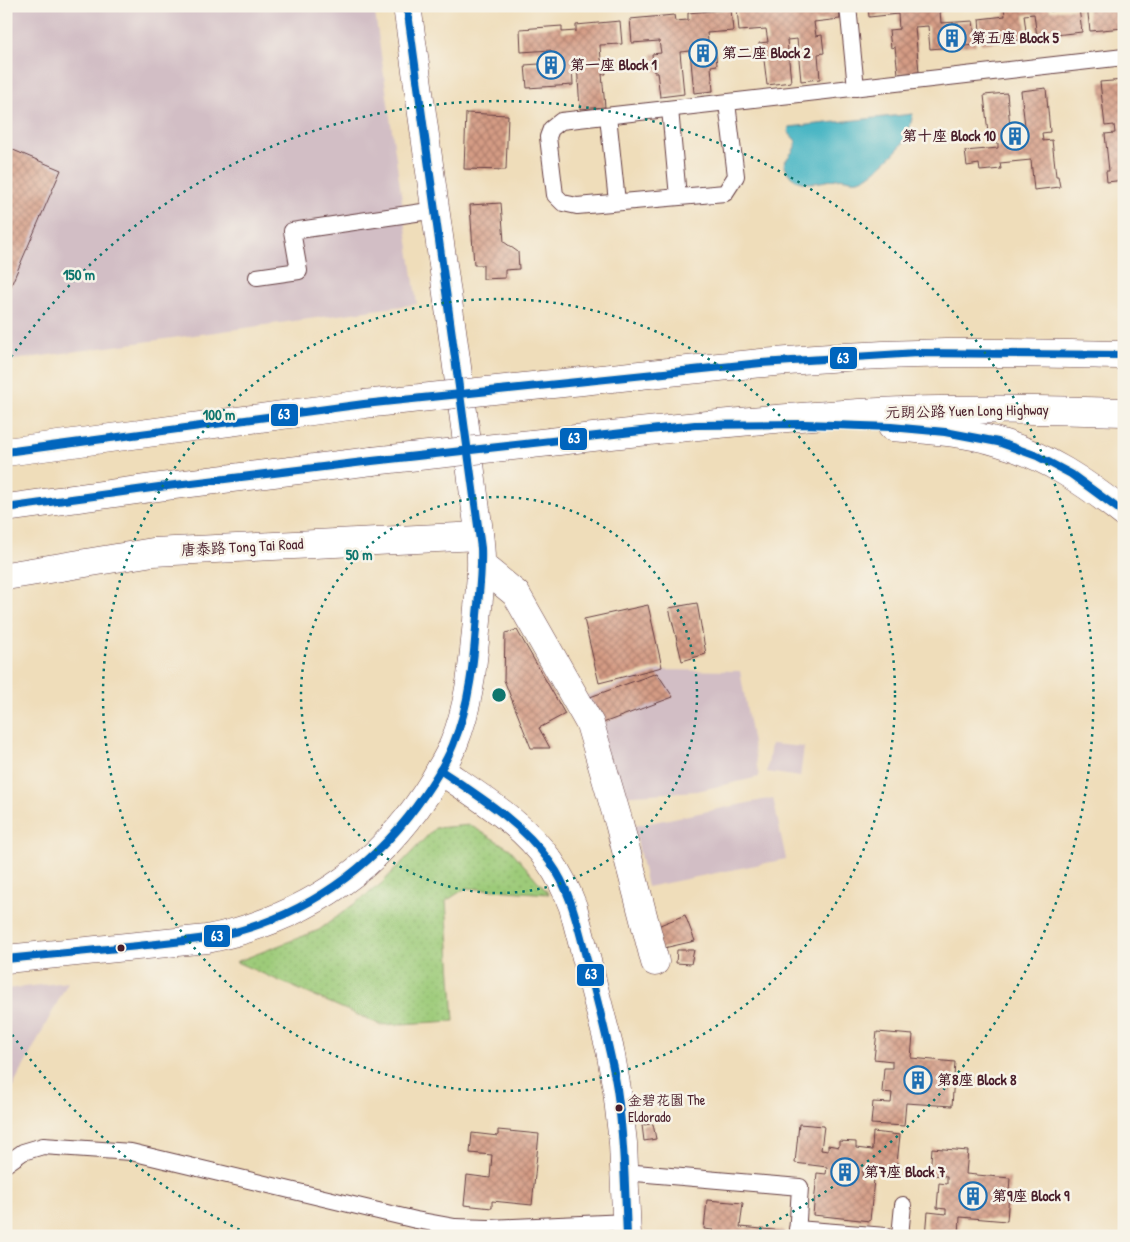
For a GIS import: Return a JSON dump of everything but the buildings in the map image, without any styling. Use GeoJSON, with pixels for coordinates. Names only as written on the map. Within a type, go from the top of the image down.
{"type":"FeatureCollection","features":[{"type":"Feature","properties":{"kind":"main road"},"geometry":{"type":"LineString","coordinates":[[6,959],[207,940],[236,934],[298,910],[352,876],[400,829],[423,799],[454,743],[467,703],[473,665],[482,566],[408,6]]}},
{"type":"Feature","properties":{"kind":"main road"},"geometry":{"type":"LineString","coordinates":[[6,452],[364,404],[762,363],[863,356],[967,353],[1124,355]]}},
{"type":"Feature","properties":{"kind":"main road","name":"元朗公路 Yuen Long Highway"},"geometry":{"type":"LineString","coordinates":[[6,508],[372,461],[695,425],[860,413],[964,410],[1124,412]]}},
{"type":"Feature","properties":{"kind":"main road"},"geometry":{"type":"LineString","coordinates":[[695,425],[804,424],[891,427],[945,432],[998,442],[1037,456],[1071,474],[1124,514]]}},
{"type":"Feature","properties":{"kind":"main road","name":"唐泰路 Tong Tai Road"},"geometry":{"type":"LineString","coordinates":[[6,576],[153,552],[479,536]]}},
{"type":"Feature","properties":{"kind":"main road"},"geometry":{"type":"LineString","coordinates":[[482,566],[516,594],[590,724],[620,823],[655,962]]}},
{"type":"Feature","properties":{"kind":"main road"},"geometry":{"type":"LineString","coordinates":[[440,770],[520,828],[550,862],[564,885],[573,907],[610,1050],[619,1105],[627,1229]]}},
{"type":"Feature","properties":{"kind":"lane"},"geometry":{"type":"LineString","coordinates":[[848,6],[856,88]]}},
{"type":"Feature","properties":{"kind":"lane"},"geometry":{"type":"LineString","coordinates":[[727,103],[736,176],[732,185],[725,193],[577,206],[563,203],[554,195],[548,137],[551,129],[561,121],[1124,57]]}},
{"type":"Feature","properties":{"kind":"lane"},"geometry":{"type":"LineString","coordinates":[[670,109],[678,197]]}},
{"type":"Feature","properties":{"kind":"lane"},"geometry":{"type":"LineString","coordinates":[[608,116],[617,202]]}},
{"type":"Feature","properties":{"kind":"lane"},"geometry":{"type":"LineString","coordinates":[[257,277],[299,271],[292,231],[436,210]]}},
{"type":"Feature","properties":{"kind":"lane"},"geometry":{"type":"LineString","coordinates":[[6,1164],[23,1152],[43,1146],[130,1152],[352,1206],[455,1227],[627,1229]]}},
{"type":"Feature","properties":{"kind":"lane"},"geometry":{"type":"LineString","coordinates":[[624,1172],[800,1187],[797,1232],[886,1236]]}},
{"type":"Feature","properties":{"kind":"lane"},"geometry":{"type":"LineString","coordinates":[[900,1236],[903,1205]]}},
{"type":"Feature","properties":{"kind":"shaded area"},"geometry":{"type":"Polygon","coordinates":[[[6,6],[374,6],[417,304],[6,361],[6,6]]]}},
{"type":"Feature","properties":{"kind":"shaded area"},"geometry":{"type":"Polygon","coordinates":[[[659,670],[740,671],[759,777],[697,791],[619,796],[582,697],[659,670]]]}},
{"type":"Feature","properties":{"kind":"shaded area"},"geometry":{"type":"Polygon","coordinates":[[[771,744],[804,747],[800,777],[767,772],[771,744]]]}},
{"type":"Feature","properties":{"kind":"shaded area"},"geometry":{"type":"Polygon","coordinates":[[[773,798],[786,859],[647,887],[634,826],[773,798]]]}},
{"type":"Feature","properties":{"kind":"shaded area"},"geometry":{"type":"Polygon","coordinates":[[[68,982],[6,1100],[6,989],[68,982]]]}},
{"type":"Feature","properties":{"kind":"green space"},"geometry":{"type":"Polygon","coordinates":[[[470,825],[510,849],[549,894],[466,888],[446,901],[454,1021],[381,1025],[236,962],[319,930],[381,884],[435,828],[470,825]]]}},
{"type":"Feature","properties":{"kind":"water"},"geometry":{"type":"Polygon","coordinates":[[[913,114],[904,142],[874,172],[859,180],[840,178],[806,183],[793,178],[784,164],[796,144],[796,141],[788,132],[789,127],[913,114]]]}},
{"type":"Feature","properties":{"kind":"transit line","name":"63"},"geometry":{"type":"LineString","coordinates":[[6,959],[177,942],[216,936],[270,921],[296,909],[346,878],[389,840],[425,794],[441,770],[453,745],[463,714],[470,681],[480,582],[481,548],[407,6]]}},
{"type":"Feature","properties":{"kind":"transit line","name":"63"},"geometry":{"type":"LineString","coordinates":[[6,452],[364,404],[761,363],[917,353],[1124,355]]}},
{"type":"Feature","properties":{"kind":"transit line","name":"63"},"geometry":{"type":"LineString","coordinates":[[6,508],[372,461],[695,425],[804,424],[891,427],[945,432],[998,442],[1037,456],[1071,474],[1124,513]]}},
{"type":"Feature","properties":{"kind":"transit line","name":"63"},"geometry":{"type":"LineString","coordinates":[[440,770],[513,822],[550,862],[569,898],[604,1026],[617,1089],[623,1144],[627,1236]]}},
{"type":"Feature","properties":{"kind":"place","name":"第五座 Block 5"},"geometry":{"type":"Point","coordinates":[952,38]}},
{"type":"Feature","properties":{"kind":"place","name":"第二座 Block 2"},"geometry":{"type":"Point","coordinates":[703,53]}},
{"type":"Feature","properties":{"kind":"place","name":"第一座 Block 1"},"geometry":{"type":"Point","coordinates":[551,65]}},
{"type":"Feature","properties":{"kind":"place","name":"第十座 Block 10"},"geometry":{"type":"Point","coordinates":[1015,136]}},
{"type":"Feature","properties":{"kind":"place","name":"第8座 Block 8"},"geometry":{"type":"Point","coordinates":[918,1080]}},
{"type":"Feature","properties":{"kind":"place","name":"金碧花園 The Eldorado"},"geometry":{"type":"Point","coordinates":[619,1108]}},
{"type":"Feature","properties":{"kind":"place","name":"第7座 Block 7"},"geometry":{"type":"Point","coordinates":[845,1172]}},
{"type":"Feature","properties":{"kind":"place","name":"第9座 Block 9"},"geometry":{"type":"Point","coordinates":[973,1196]}}]}
